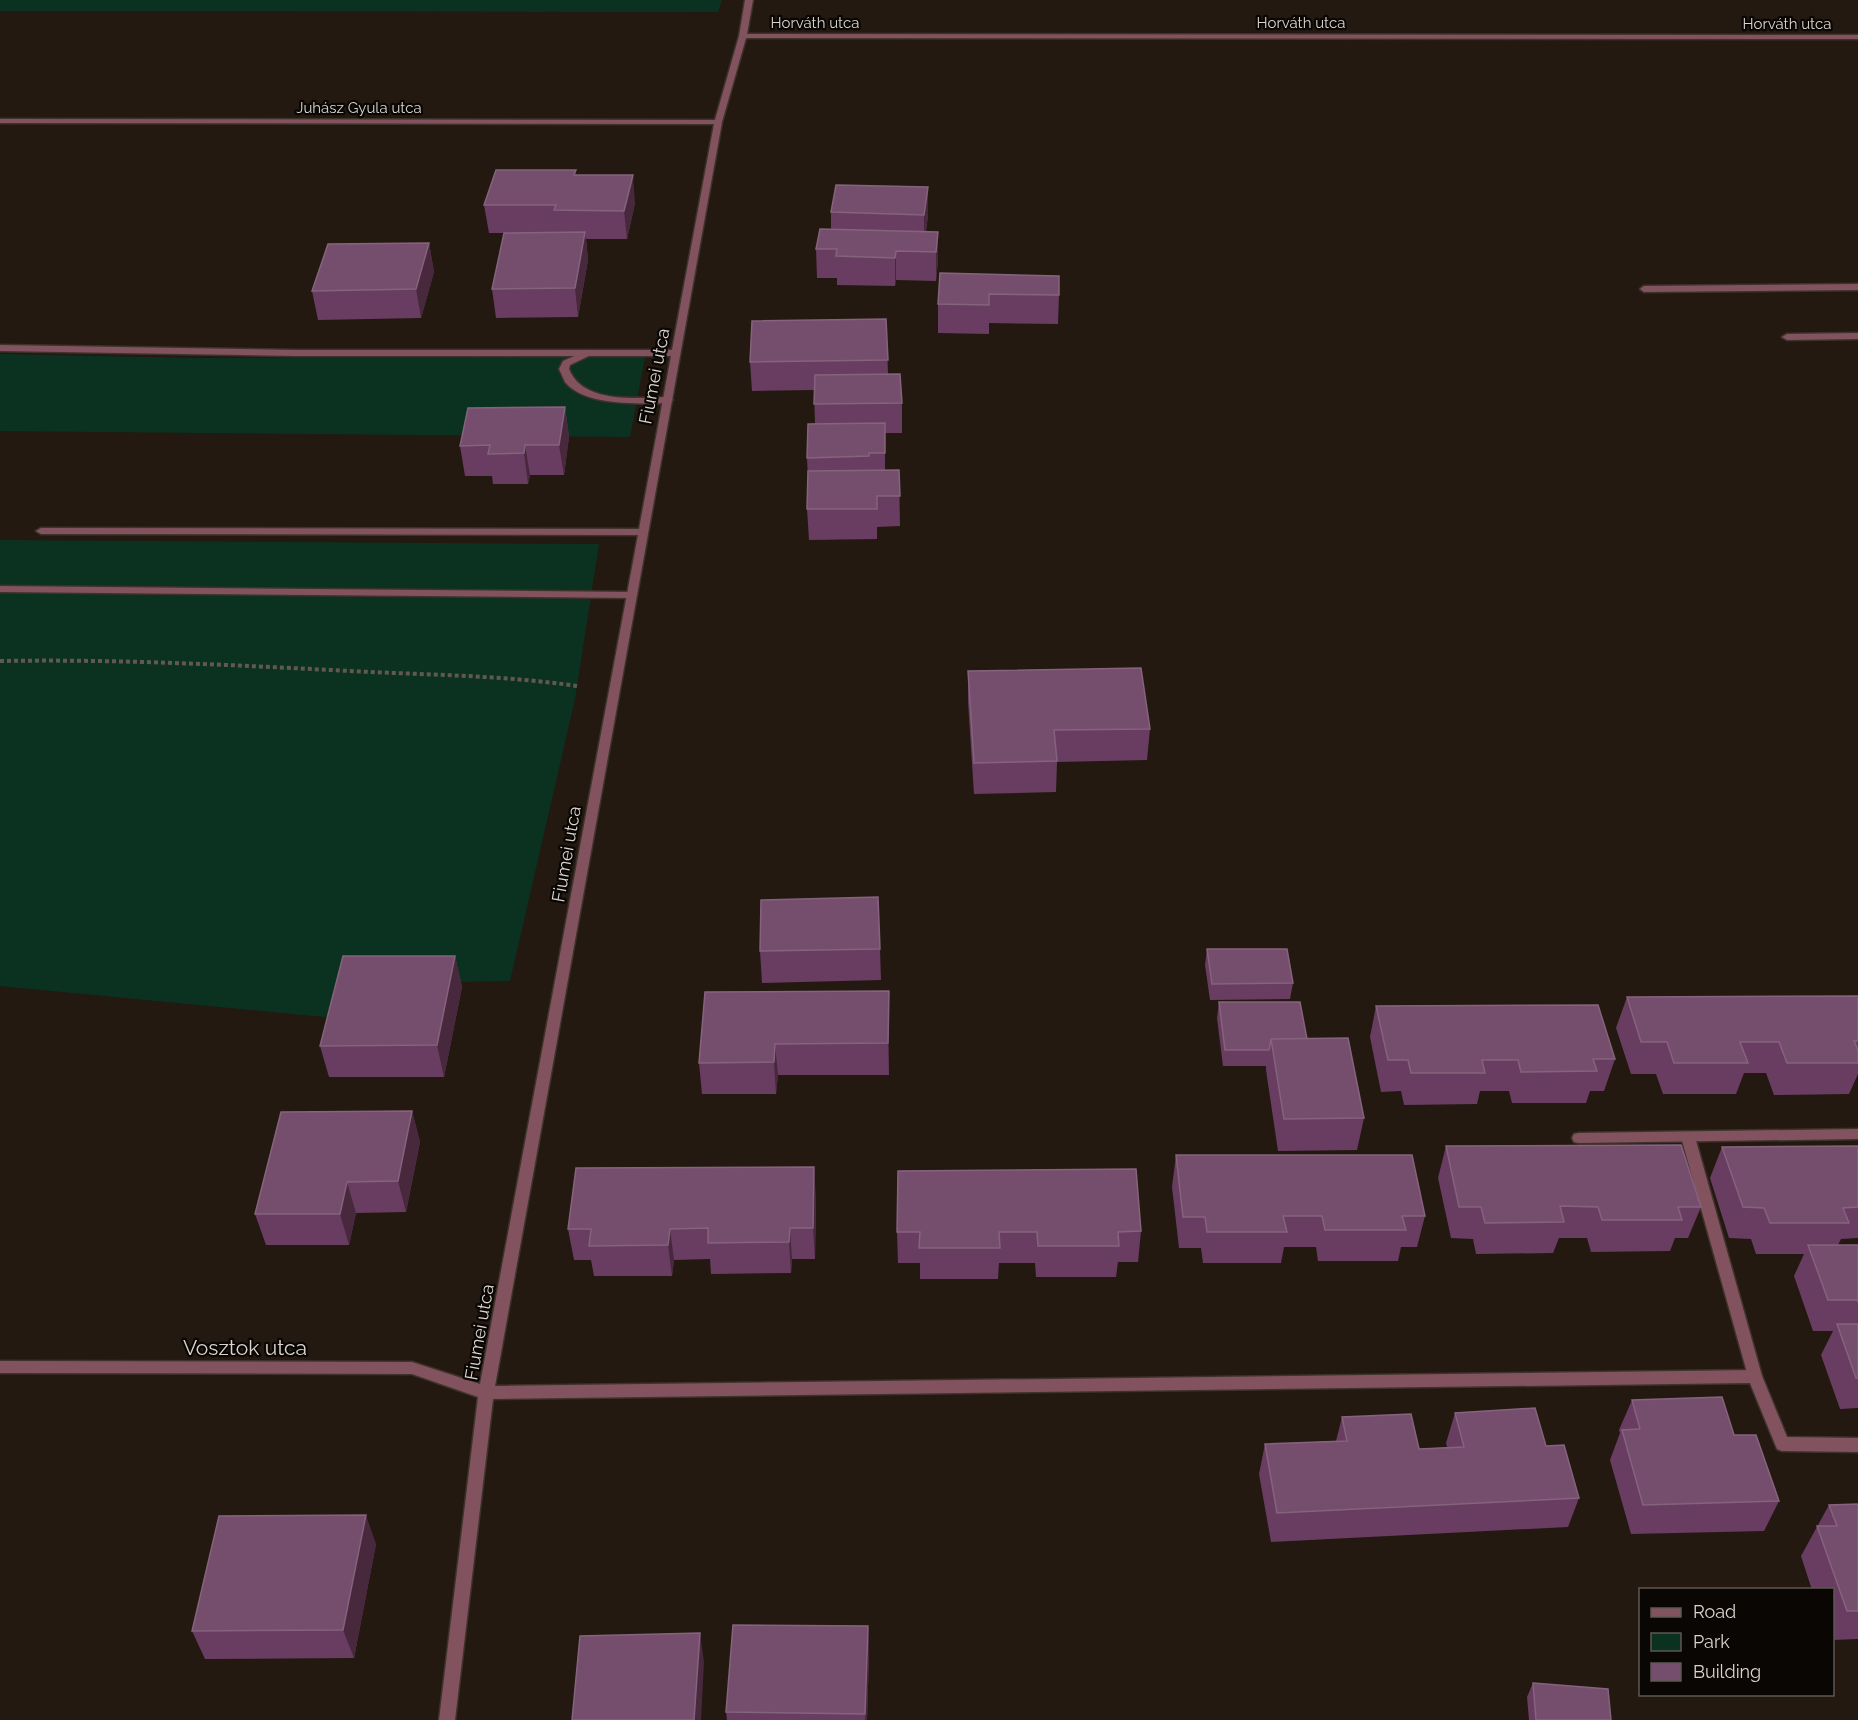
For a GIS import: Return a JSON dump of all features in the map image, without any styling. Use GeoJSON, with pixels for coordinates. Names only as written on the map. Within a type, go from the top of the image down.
{"type":"FeatureCollection","features":[{"type":"Feature","properties":{"kind":"street","name":"Fiumei utca"},"geometry":{"type":"LineString","coordinates":[[447,1720],[486,1393],[718,122],[743,36],[749,0]]}},
{"type":"Feature","properties":{"kind":"street","name":"Horváth utca"},"geometry":{"type":"LineString","coordinates":[[743,36],[1858,37]]}},
{"type":"Feature","properties":{"kind":"street","name":"Juhász Gyula utca"},"geometry":{"type":"LineString","coordinates":[[0,122],[718,122]]}},
{"type":"Feature","properties":{"kind":"street"},"geometry":{"type":"LineString","coordinates":[[1644,289],[1858,287]]}},
{"type":"Feature","properties":{"kind":"street"},"geometry":{"type":"LineString","coordinates":[[1786,337],[1858,336]]}},
{"type":"Feature","properties":{"kind":"street"},"geometry":{"type":"LineString","coordinates":[[0,348],[250,353],[677,353]]}},
{"type":"Feature","properties":{"kind":"street"},"geometry":{"type":"LineString","coordinates":[[588,353],[566,363],[564,369],[570,382],[579,388],[595,395],[630,401],[668,400]]}},
{"type":"Feature","properties":{"kind":"street"},"geometry":{"type":"LineString","coordinates":[[41,531],[643,532]]}},
{"type":"Feature","properties":{"kind":"street"},"geometry":{"type":"LineString","coordinates":[[0,589],[632,595]]}},
{"type":"Feature","properties":{"kind":"street"},"geometry":{"type":"LineString","coordinates":[[1579,1138],[1858,1134]]}},
{"type":"Feature","properties":{"kind":"street"},"geometry":{"type":"LineString","coordinates":[[1688,1137],[1755,1376],[1782,1444],[1858,1445]]}},
{"type":"Feature","properties":{"kind":"street","name":"Vosztok utca"},"geometry":{"type":"LineString","coordinates":[[0,1367],[412,1368],[486,1393],[1755,1376]]}},
{"type":"Feature","properties":{"kind":"path"},"geometry":{"type":"LineString","coordinates":[[0,661],[81,659],[492,677],[614,692]]}},
{"type":"Feature","properties":{"kind":"green space"},"geometry":{"type":"Polygon","coordinates":[[[0,0],[722,0],[718,12],[0,11],[0,0]]]}},
{"type":"Feature","properties":{"kind":"green space"},"geometry":{"type":"Polygon","coordinates":[[[0,354],[197,358],[645,357],[630,437],[0,431],[0,354]]]}},
{"type":"Feature","properties":{"kind":"green space"},"geometry":{"type":"Polygon","coordinates":[[[0,540],[599,544],[575,699],[510,981],[342,984],[335,1018],[0,986],[0,540]]]}},
{"type":"Feature","properties":{"kind":"building"},"geometry":{"type":"Polygon","coordinates":[[[496,170],[576,170],[574,175],[633,175],[624,211],[554,210],[556,205],[484,205],[496,170]]]}},
{"type":"Feature","properties":{"kind":"building"},"geometry":{"type":"Polygon","coordinates":[[[836,185],[928,187],[924,215],[831,212],[836,185]]]}},
{"type":"Feature","properties":{"kind":"building"},"geometry":{"type":"Polygon","coordinates":[[[820,229],[938,232],[936,252],[896,251],[895,258],[836,256],[837,249],[816,249],[820,229]]]}},
{"type":"Feature","properties":{"kind":"building"},"geometry":{"type":"Polygon","coordinates":[[[585,232],[575,288],[492,289],[504,233],[585,232]]]}},
{"type":"Feature","properties":{"kind":"building"},"geometry":{"type":"Polygon","coordinates":[[[429,243],[416,289],[312,291],[328,244],[429,243]]]}},
{"type":"Feature","properties":{"kind":"building"},"geometry":{"type":"Polygon","coordinates":[[[940,273],[1059,276],[1059,295],[989,294],[989,305],[938,304],[940,273]]]}},
{"type":"Feature","properties":{"kind":"building"},"geometry":{"type":"Polygon","coordinates":[[[886,319],[888,360],[750,362],[752,321],[886,319]]]}},
{"type":"Feature","properties":{"kind":"building"},"geometry":{"type":"Polygon","coordinates":[[[900,374],[902,403],[814,404],[815,375],[900,374]]]}},
{"type":"Feature","properties":{"kind":"building"},"geometry":{"type":"Polygon","coordinates":[[[565,407],[559,445],[525,445],[524,453],[488,454],[490,445],[460,446],[468,408],[565,407]]]}},
{"type":"Feature","properties":{"kind":"building"},"geometry":{"type":"Polygon","coordinates":[[[885,423],[885,453],[869,453],[869,456],[807,458],[808,424],[885,423]]]}},
{"type":"Feature","properties":{"kind":"building"},"geometry":{"type":"Polygon","coordinates":[[[899,470],[900,496],[877,496],[877,509],[807,509],[808,471],[899,470]]]}},
{"type":"Feature","properties":{"kind":"building"},"geometry":{"type":"Polygon","coordinates":[[[1141,668],[1150,729],[1054,730],[1057,761],[974,763],[968,671],[1141,668]]]}},
{"type":"Feature","properties":{"kind":"building"},"geometry":{"type":"Polygon","coordinates":[[[878,897],[880,949],[760,951],[761,900],[878,897]]]}},
{"type":"Feature","properties":{"kind":"building"},"geometry":{"type":"Polygon","coordinates":[[[1207,949],[1287,949],[1293,983],[1212,984],[1207,949]]]}},
{"type":"Feature","properties":{"kind":"building"},"geometry":{"type":"Polygon","coordinates":[[[343,956],[455,956],[437,1045],[320,1046],[343,956]]]}},
{"type":"Feature","properties":{"kind":"building"},"geometry":{"type":"Polygon","coordinates":[[[889,991],[888,1043],[775,1044],[774,1062],[699,1063],[705,992],[889,991]]]}},
{"type":"Feature","properties":{"kind":"building"},"geometry":{"type":"Polygon","coordinates":[[[1858,996],[1858,1041],[1854,1041],[1858,1050],[1858,1063],[1787,1063],[1779,1042],[1740,1042],[1748,1063],[1674,1063],[1667,1042],[1641,1042],[1627,997],[1858,996]]]}},
{"type":"Feature","properties":{"kind":"building"},"geometry":{"type":"Polygon","coordinates":[[[1219,1002],[1300,1002],[1307,1039],[1271,1039],[1269,1050],[1225,1050],[1219,1002]]]}},
{"type":"Feature","properties":{"kind":"building"},"geometry":{"type":"Polygon","coordinates":[[[1598,1005],[1615,1059],[1593,1059],[1597,1071],[1521,1072],[1518,1060],[1482,1060],[1485,1073],[1411,1073],[1408,1060],[1388,1060],[1376,1006],[1598,1005]]]}},
{"type":"Feature","properties":{"kind":"building"},"geometry":{"type":"Polygon","coordinates":[[[1348,1038],[1364,1118],[1284,1119],[1271,1039],[1348,1038]]]}},
{"type":"Feature","properties":{"kind":"building"},"geometry":{"type":"Polygon","coordinates":[[[412,1111],[398,1181],[347,1182],[340,1214],[255,1214],[281,1112],[412,1111]]]}},
{"type":"Feature","properties":{"kind":"building"},"geometry":{"type":"Polygon","coordinates":[[[1681,1145],[1701,1207],[1678,1207],[1682,1220],[1602,1220],[1598,1207],[1560,1206],[1564,1222],[1485,1223],[1481,1207],[1459,1207],[1446,1146],[1681,1145]]]}},
{"type":"Feature","properties":{"kind":"building"},"geometry":{"type":"Polygon","coordinates":[[[1858,1146],[1858,1207],[1843,1208],[1849,1223],[1770,1223],[1764,1208],[1743,1207],[1722,1147],[1858,1146]]]}},
{"type":"Feature","properties":{"kind":"building"},"geometry":{"type":"Polygon","coordinates":[[[1176,1155],[1412,1155],[1425,1216],[1402,1216],[1406,1230],[1325,1230],[1322,1216],[1283,1216],[1287,1232],[1207,1232],[1205,1217],[1183,1217],[1176,1155]]]}},
{"type":"Feature","properties":{"kind":"building"},"geometry":{"type":"Polygon","coordinates":[[[814,1167],[813,1228],[790,1228],[789,1242],[708,1243],[708,1228],[670,1229],[668,1245],[589,1246],[591,1229],[568,1229],[576,1168],[814,1167]]]}},
{"type":"Feature","properties":{"kind":"building"},"geometry":{"type":"Polygon","coordinates":[[[1136,1169],[1141,1231],[1118,1232],[1119,1246],[1038,1246],[1037,1232],[999,1232],[1000,1248],[919,1248],[920,1232],[897,1232],[898,1171],[1136,1169]]]}},
{"type":"Feature","properties":{"kind":"building"},"geometry":{"type":"Polygon","coordinates":[[[1808,1245],[1858,1245],[1858,1302],[1857,1300],[1828,1300],[1808,1245]]]}},
{"type":"Feature","properties":{"kind":"building"},"geometry":{"type":"Polygon","coordinates":[[[1837,1324],[1858,1324],[1858,1378],[1856,1378],[1837,1324]]]}},
{"type":"Feature","properties":{"kind":"building"},"geometry":{"type":"Polygon","coordinates":[[[1722,1397],[1734,1435],[1756,1435],[1779,1501],[1643,1505],[1622,1430],[1640,1429],[1632,1400],[1722,1397]]]}},
{"type":"Feature","properties":{"kind":"building"},"geometry":{"type":"Polygon","coordinates":[[[1535,1408],[1546,1446],[1564,1445],[1579,1498],[1277,1513],[1265,1444],[1347,1441],[1342,1417],[1411,1414],[1419,1449],[1464,1447],[1455,1413],[1535,1408]]]}},
{"type":"Feature","properties":{"kind":"building"},"geometry":{"type":"Polygon","coordinates":[[[1858,1504],[1858,1611],[1847,1611],[1817,1526],[1837,1526],[1829,1505],[1858,1504]]]}},
{"type":"Feature","properties":{"kind":"building"},"geometry":{"type":"Polygon","coordinates":[[[366,1515],[343,1630],[192,1631],[219,1516],[366,1515]]]}},
{"type":"Feature","properties":{"kind":"building"},"geometry":{"type":"Polygon","coordinates":[[[733,1625],[868,1626],[865,1714],[726,1712],[733,1625]]]}},
{"type":"Feature","properties":{"kind":"building"},"geometry":{"type":"Polygon","coordinates":[[[700,1633],[694,1720],[572,1720],[580,1636],[700,1633]]]}},
{"type":"Feature","properties":{"kind":"building"},"geometry":{"type":"Polygon","coordinates":[[[1533,1683],[1608,1689],[1611,1720],[1536,1720],[1533,1683]]]}}]}
